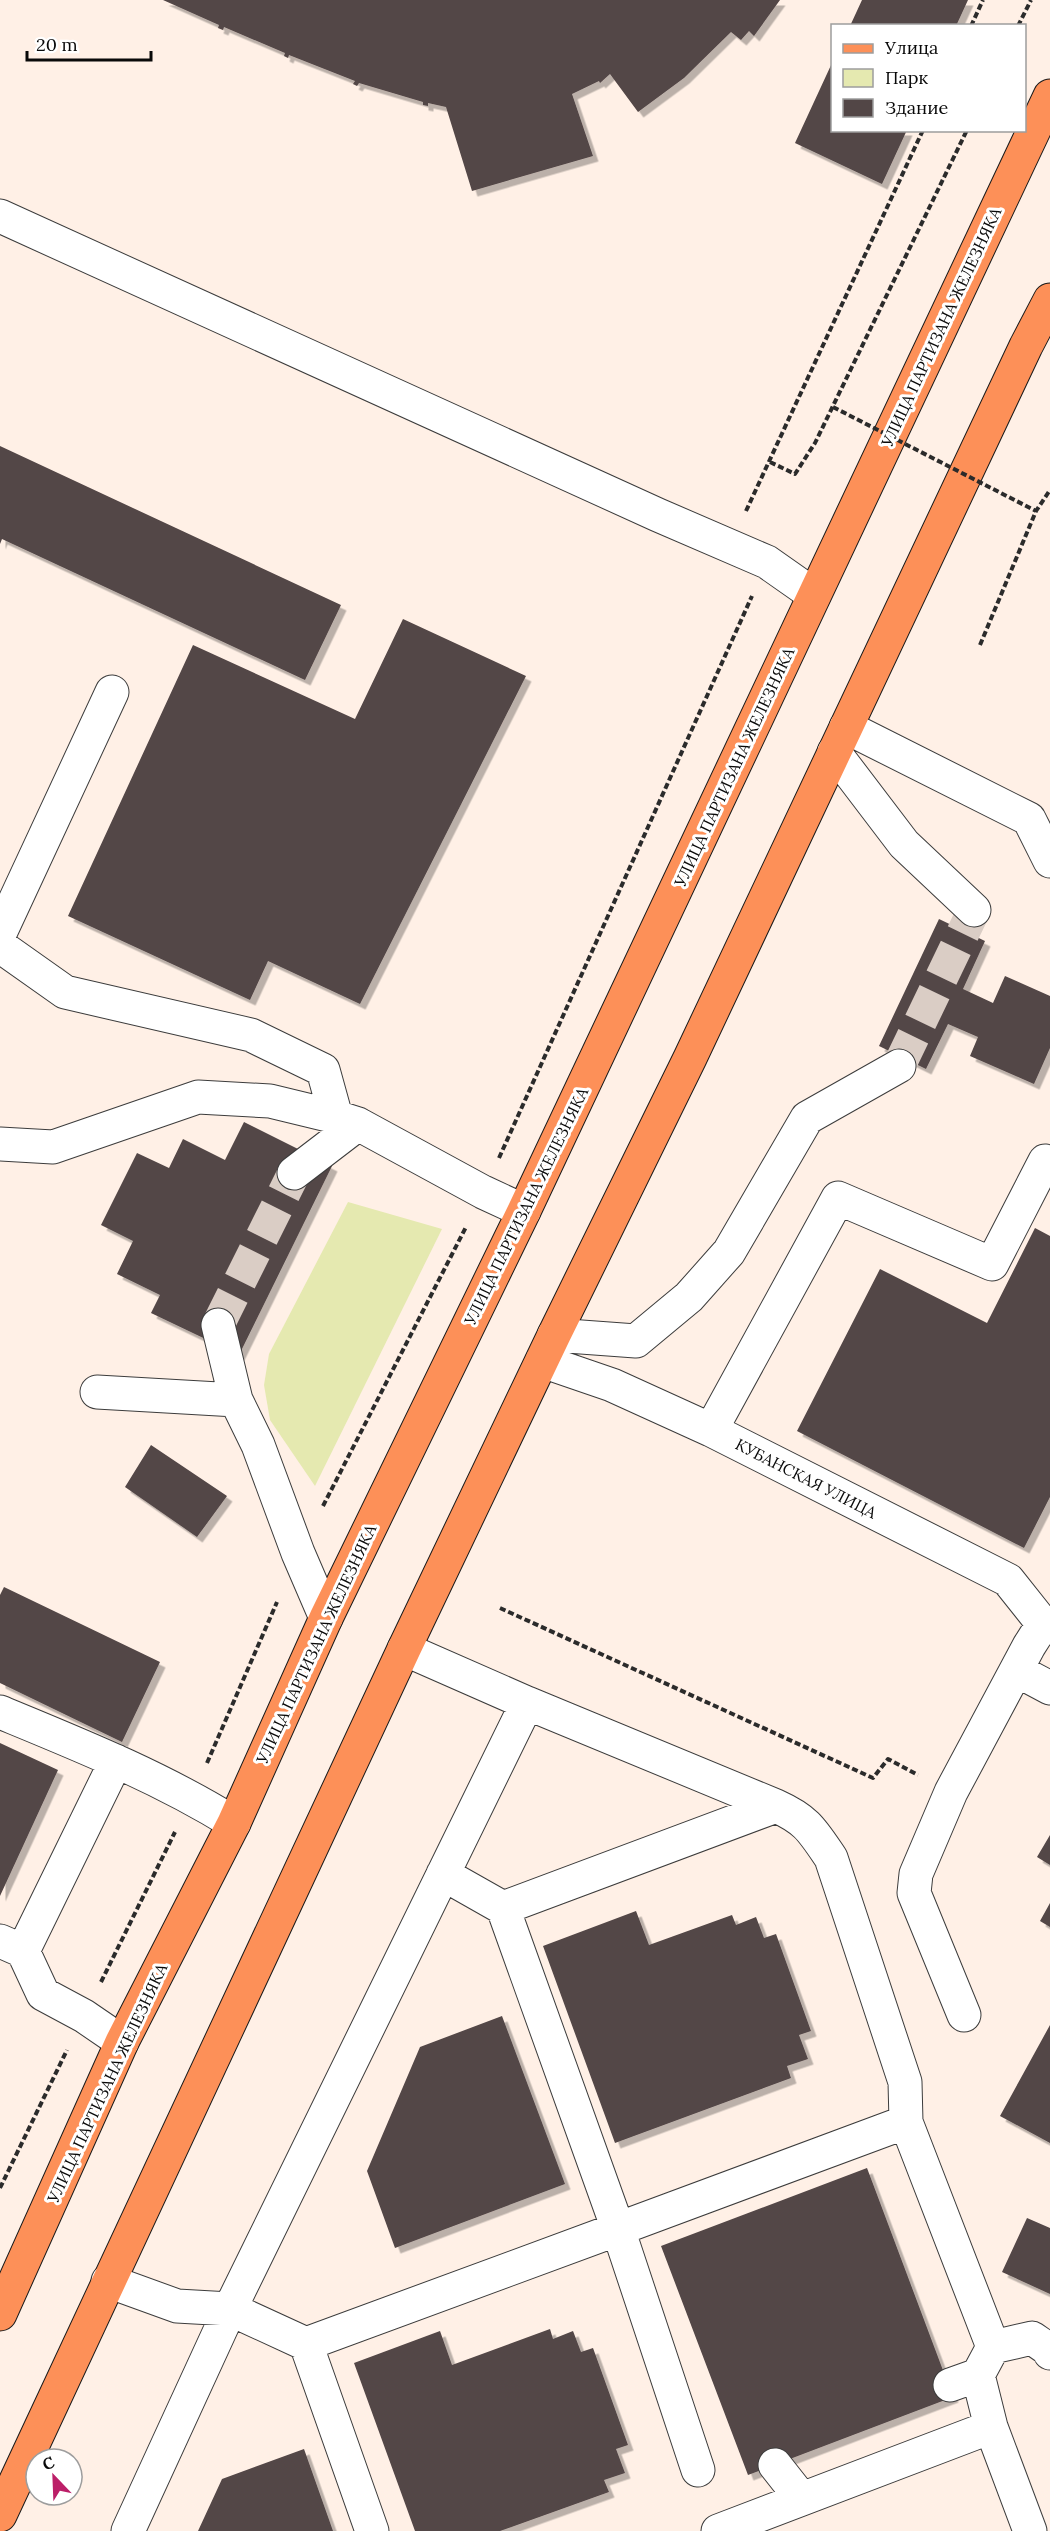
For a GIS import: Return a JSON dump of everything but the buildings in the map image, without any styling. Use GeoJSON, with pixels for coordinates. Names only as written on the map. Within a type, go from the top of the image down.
{"type":"FeatureCollection","features":[{"type":"Feature","properties":{"kind":"main road","name":"УЛИЦА ПАРТИЗАНА ЖЕЛЕЗНЯКА"},"geometry":{"type":"LineString","coordinates":[[0,2314],[122,2042],[234,1823],[326,1618],[524,1211],[1050,96]]}},
{"type":"Feature","properties":{"kind":"main road"},"geometry":{"type":"LineString","coordinates":[[0,2515],[404,1649],[690,1058],[840,739],[1038,343],[1050,300]]}},
{"type":"Feature","properties":{"kind":"street"},"geometry":{"type":"LineString","coordinates":[[0,216],[647,510],[767,562],[814,595]]}},
{"type":"Feature","properties":{"kind":"street"},"geometry":{"type":"LineString","coordinates":[[0,933],[112,692]]}},
{"type":"Feature","properties":{"kind":"street"},"geometry":{"type":"LineString","coordinates":[[840,739],[1029,819],[1050,861]]}},
{"type":"Feature","properties":{"kind":"street"},"geometry":{"type":"LineString","coordinates":[[840,739],[904,844],[974,910]]}},
{"type":"Feature","properties":{"kind":"street"},"geometry":{"type":"LineString","coordinates":[[0,946],[65,992],[251,1035],[323,1070],[347,1121]]}},
{"type":"Feature","properties":{"kind":"street"},"geometry":{"type":"LineString","coordinates":[[548,1348],[636,1341],[689,1297],[729,1252],[807,1118],[899,1066]]}},
{"type":"Feature","properties":{"kind":"street"},"geometry":{"type":"LineString","coordinates":[[0,1144],[53,1147],[198,1097],[270,1101],[347,1121],[524,1211]]}},
{"type":"Feature","properties":{"kind":"street"},"geometry":{"type":"LineString","coordinates":[[294,1173],[347,1121]]}},
{"type":"Feature","properties":{"kind":"street"},"geometry":{"type":"LineString","coordinates":[[711,1430],[838,1198],[992,1264],[1045,1161]]}},
{"type":"Feature","properties":{"kind":"street"},"geometry":{"type":"LineString","coordinates":[[218,1325],[236,1400],[258,1445],[298,1553],[326,1618]]}},
{"type":"Feature","properties":{"kind":"street","name":"КУБАНСКАЯ УЛИЦА"},"geometry":{"type":"LineString","coordinates":[[548,1348],[612,1385],[711,1430],[1008,1580],[1047,1626]]}},
{"type":"Feature","properties":{"kind":"street"},"geometry":{"type":"LineString","coordinates":[[97,1392],[236,1400]]}},
{"type":"Feature","properties":{"kind":"street"},"geometry":{"type":"LineString","coordinates":[[964,2015],[914,1893],[916,1874],[951,1792],[1029,1646],[1047,1626]]}},
{"type":"Feature","properties":{"kind":"street"},"geometry":{"type":"LineString","coordinates":[[404,1649],[526,1703],[776,1806],[796,1815],[810,1827],[831,1858],[905,2082],[906,2122],[974,2369],[991,2427],[1030,2531]]}},
{"type":"Feature","properties":{"kind":"street"},"geometry":{"type":"LineString","coordinates":[[1017,1671],[1050,1688]]}},
{"type":"Feature","properties":{"kind":"street"},"geometry":{"type":"LineString","coordinates":[[128,2531],[230,2309],[526,1703]]}},
{"type":"Feature","properties":{"kind":"street"},"geometry":{"type":"LineString","coordinates":[[0,1712],[116,1761],[192,1797],[234,1823]]}},
{"type":"Feature","properties":{"kind":"street"},"geometry":{"type":"LineString","coordinates":[[116,1761],[11,1946],[43,1994],[84,2016],[122,2042]]}},
{"type":"Feature","properties":{"kind":"street"},"geometry":{"type":"LineString","coordinates":[[503,1908],[776,1806]]}},
{"type":"Feature","properties":{"kind":"street"},"geometry":{"type":"LineString","coordinates":[[443,1874],[503,1908],[618,2229],[698,2470]]}},
{"type":"Feature","properties":{"kind":"street"},"geometry":{"type":"LineString","coordinates":[[108,2281],[177,2306],[230,2309],[306,2344],[906,2122]]}},
{"type":"Feature","properties":{"kind":"street"},"geometry":{"type":"LineString","coordinates":[[974,2369],[1032,2338],[1050,2353]]}},
{"type":"Feature","properties":{"kind":"street"},"geometry":{"type":"LineString","coordinates":[[306,2344],[372,2531]]}},
{"type":"Feature","properties":{"kind":"street"},"geometry":{"type":"LineString","coordinates":[[718,2531],[991,2427]]}},
{"type":"Feature","properties":{"kind":"street"},"geometry":{"type":"LineString","coordinates":[[775,2465],[801,2498]]}},
{"type":"Feature","properties":{"kind":"path"},"geometry":{"type":"LineString","coordinates":[[972,24],[982,0]]}},
{"type":"Feature","properties":{"kind":"path"},"geometry":{"type":"LineString","coordinates":[[1019,24],[1031,0]]}},
{"type":"Feature","properties":{"kind":"path"},"geometry":{"type":"LineString","coordinates":[[770,462],[795,474],[815,443],[966,132]]}},
{"type":"Feature","properties":{"kind":"path"},"geometry":{"type":"LineString","coordinates":[[833,407],[1036,511]]}},
{"type":"Feature","properties":{"kind":"path"},"geometry":{"type":"LineString","coordinates":[[980,645],[1036,511],[1050,490]]}},
{"type":"Feature","properties":{"kind":"path"},"geometry":{"type":"LineString","coordinates":[[500,1608],[873,1778],[888,1760]]}},
{"type":"Feature","properties":{"kind":"green space"},"geometry":{"type":"Polygon","coordinates":[[[348,1202],[442,1229],[315,1486],[270,1420],[264,1385],[269,1354],[348,1202]]]}},
{"type":"Feature","properties":{"kind":"tunnel"},"geometry":{"type":"LineString","coordinates":[[899,1066],[974,910]]}},
{"type":"Feature","properties":{"kind":"tunnel"},"geometry":{"type":"LineString","coordinates":[[218,1325],[294,1173]]}}]}
